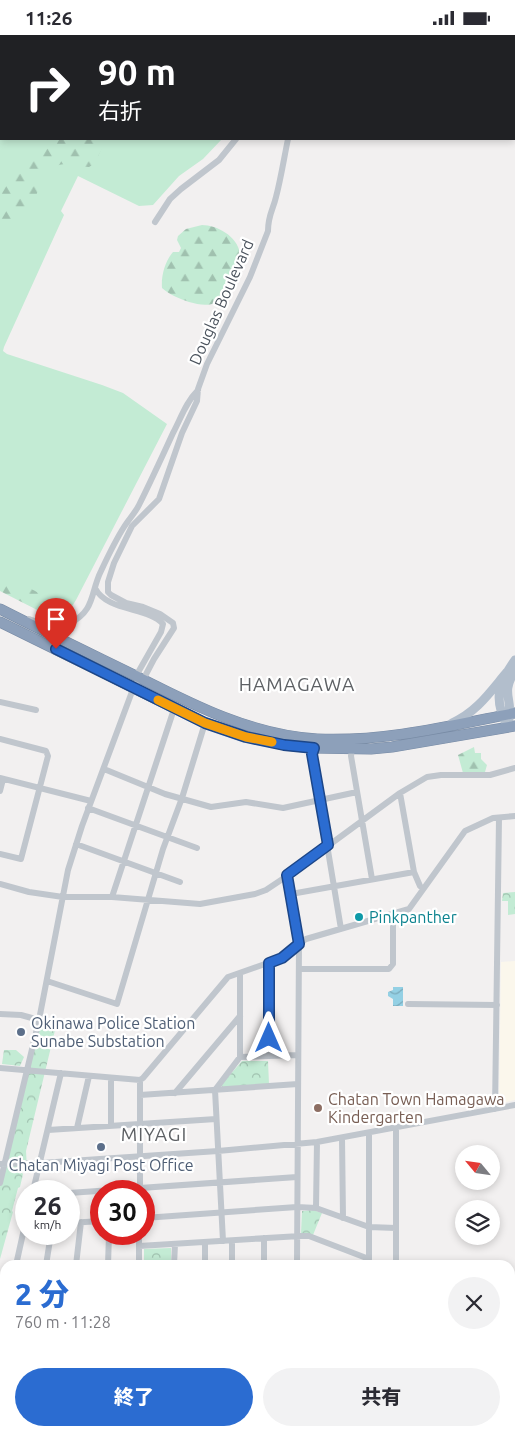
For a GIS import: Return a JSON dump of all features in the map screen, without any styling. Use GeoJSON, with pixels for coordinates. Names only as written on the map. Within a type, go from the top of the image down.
{"type":"FeatureCollection","features":[{"type":"Feature","properties":{"kind":"highway"},"geometry":{"type":"LineString","coordinates":[[0,609],[209,713],[248,726],[285,735],[315,739],[363,739],[441,728],[509,714]]}},
{"type":"Feature","properties":{"kind":"highway"},"geometry":{"type":"LineString","coordinates":[[0,621],[133,689],[205,723],[246,737],[284,745],[352,749],[392,747],[512,726]]}},
{"type":"Feature","properties":{"kind":"main road"},"geometry":{"type":"LineString","coordinates":[[512,726],[507,690],[515,660]]}},
{"type":"Feature","properties":{"kind":"main road"},"geometry":{"type":"LineString","coordinates":[[441,728],[467,715],[478,707],[511,671]]}},
{"type":"Feature","properties":{"kind":"street"},"geometry":{"type":"LineString","coordinates":[[156,221],[170,199],[180,189],[219,160],[235,140]]}},
{"type":"Feature","properties":{"kind":"street","name":"Douglas Boulevard"},"geometry":{"type":"LineString","coordinates":[[198,389],[207,364],[250,277],[268,231],[268,223],[277,195],[288,140]]}},
{"type":"Feature","properties":{"kind":"street"},"geometry":{"type":"LineString","coordinates":[[0,609],[50,627],[64,626],[90,605],[95,583],[113,548],[159,499],[182,433],[197,401],[198,389]]}},
{"type":"Feature","properties":{"kind":"street"},"geometry":{"type":"LineString","coordinates":[[139,678],[174,628],[174,623],[143,607],[126,603],[108,592],[110,573],[126,534],[131,515],[138,508],[181,415],[190,398],[198,389]]}},
{"type":"Feature","properties":{"kind":"street"},"geometry":{"type":"LineString","coordinates":[[0,1183],[2,1164],[39,1020],[64,885],[76,844],[133,689],[161,632],[163,624],[149,616],[127,609],[106,599],[95,588]]}},
{"type":"Feature","properties":{"kind":"street"},"geometry":{"type":"LineString","coordinates":[[0,702],[36,711]]}},
{"type":"Feature","properties":{"kind":"street"},"geometry":{"type":"LineString","coordinates":[[112,897],[174,709]]}},
{"type":"Feature","properties":{"kind":"street"},"geometry":{"type":"LineString","coordinates":[[47,981],[117,1004],[156,874],[205,723]]}},
{"type":"Feature","properties":{"kind":"street"},"geometry":{"type":"LineString","coordinates":[[0,739],[46,751],[48,756],[21,859],[0,854]]}},
{"type":"Feature","properties":{"kind":"street"},"geometry":{"type":"LineString","coordinates":[[314,748],[312,754],[341,929]]}},
{"type":"Feature","properties":{"kind":"street"},"geometry":{"type":"LineString","coordinates":[[352,749],[351,756],[372,879]]}},
{"type":"Feature","properties":{"kind":"street"},"geometry":{"type":"LineString","coordinates":[[0,884],[30,892],[63,897],[112,897],[200,903],[246,896],[266,890],[400,793],[427,777],[441,775],[490,775],[515,768]]}},
{"type":"Feature","properties":{"kind":"street"},"geometry":{"type":"LineString","coordinates":[[104,769],[165,794],[211,807],[246,801],[283,808],[357,792]]}},
{"type":"Feature","properties":{"kind":"street"},"geometry":{"type":"LineString","coordinates":[[0,791],[1,779],[39,788],[90,805],[135,825],[197,848]]}},
{"type":"Feature","properties":{"kind":"street"},"geometry":{"type":"LineString","coordinates":[[400,793],[414,872],[423,889]]}},
{"type":"Feature","properties":{"kind":"street"},"geometry":{"type":"LineString","coordinates":[[0,1068],[140,1080],[144,1078],[228,977],[282,958],[306,939],[408,909],[465,831],[493,818],[515,816]]}},
{"type":"Feature","properties":{"kind":"street"},"geometry":{"type":"LineString","coordinates":[[495,1109],[499,818]]}},
{"type":"Feature","properties":{"kind":"street"},"geometry":{"type":"LineString","coordinates":[[76,844],[123,863],[180,882]]}},
{"type":"Feature","properties":{"kind":"street"},"geometry":{"type":"LineString","coordinates":[[291,894],[414,872]]}},
{"type":"Feature","properties":{"kind":"street"},"geometry":{"type":"LineString","coordinates":[[287,875],[299,944],[297,1260]]}},
{"type":"Feature","properties":{"kind":"street"},"geometry":{"type":"LineString","coordinates":[[299,969],[388,969],[393,964],[393,914]]}},
{"type":"Feature","properties":{"kind":"street"},"geometry":{"type":"LineString","coordinates":[[269,963],[269,1056]]}},
{"type":"Feature","properties":{"kind":"street"},"geometry":{"type":"LineString","coordinates":[[223,1241],[215,1090],[240,1057],[240,974]]}},
{"type":"Feature","properties":{"kind":"street"},"geometry":{"type":"LineString","coordinates":[[408,1004],[497,1005]]}},
{"type":"Feature","properties":{"kind":"street"},"geometry":{"type":"LineString","coordinates":[[0,1015],[22,1015],[39,1020]]}},
{"type":"Feature","properties":{"kind":"street"},"geometry":{"type":"LineString","coordinates":[[175,1093],[240,1016]]}},
{"type":"Feature","properties":{"kind":"street"},"geometry":{"type":"LineString","coordinates":[[240,1057],[298,1055]]}},
{"type":"Feature","properties":{"kind":"street"},"geometry":{"type":"LineString","coordinates":[[36,1180],[61,1073]]}},
{"type":"Feature","properties":{"kind":"street"},"geometry":{"type":"LineString","coordinates":[[77,1128],[89,1076]]}},
{"type":"Feature","properties":{"kind":"street"},"geometry":{"type":"LineString","coordinates":[[111,1078],[111,1125]]}},
{"type":"Feature","properties":{"kind":"street"},"geometry":{"type":"LineString","coordinates":[[140,1080],[140,1180]]}},
{"type":"Feature","properties":{"kind":"street"},"geometry":{"type":"LineString","coordinates":[[140,1095],[298,1084]]}},
{"type":"Feature","properties":{"kind":"street"},"geometry":{"type":"LineString","coordinates":[[2,1164],[40,1163],[317,1143],[515,1105]]}},
{"type":"Feature","properties":{"kind":"street"},"geometry":{"type":"LineString","coordinates":[[48,1130],[216,1119]]}},
{"type":"Feature","properties":{"kind":"street"},"geometry":{"type":"LineString","coordinates":[[396,1128],[396,1260]]}},
{"type":"Feature","properties":{"kind":"street"},"geometry":{"type":"LineString","coordinates":[[369,1133],[369,1260]]}},
{"type":"Feature","properties":{"kind":"street"},"geometry":{"type":"LineString","coordinates":[[342,1138],[342,1218]]}},
{"type":"Feature","properties":{"kind":"street"},"geometry":{"type":"LineString","coordinates":[[316,1208],[317,1143]]}},
{"type":"Feature","properties":{"kind":"street"},"geometry":{"type":"LineString","coordinates":[[155,1189],[297,1177]]}},
{"type":"Feature","properties":{"kind":"street"},"geometry":{"type":"LineString","coordinates":[[155,1217],[297,1207],[316,1208],[369,1227],[396,1228]]}},
{"type":"Feature","properties":{"kind":"street"},"geometry":{"type":"LineString","coordinates":[[77,1260],[81,1222],[90,1222]]}},
{"type":"Feature","properties":{"kind":"street"},"geometry":{"type":"LineString","coordinates":[[139,1260],[139,1246],[297,1235],[309,1236],[364,1260]]}},
{"type":"Feature","properties":{"kind":"street"},"geometry":{"type":"LineString","coordinates":[[264,1238],[264,1260]]}},
{"type":"Feature","properties":{"kind":"street"},"geometry":{"type":"LineString","coordinates":[[232,1241],[232,1260]]}},
{"type":"Feature","properties":{"kind":"street"},"geometry":{"type":"LineString","coordinates":[[205,1242],[205,1260]]}},
{"type":"Feature","properties":{"kind":"street"},"geometry":{"type":"LineString","coordinates":[[174,1260],[175,1244]]}},
{"type":"Feature","properties":{"kind":"street"},"geometry":{"type":"LineString","coordinates":[[17,1260],[21,1245]]}},
{"type":"Feature","properties":{"kind":"street"},"geometry":{"type":"LineString","coordinates":[[47,1260],[49,1245]]}},
{"type":"Feature","properties":{"kind":"street"},"geometry":{"type":"LineString","coordinates":[[108,1245],[108,1260]]}},
{"type":"Feature","properties":{"kind":"shaded area"},"geometry":{"type":"Polygon","coordinates":[[[515,961],[515,1100],[503,1103],[499,1099],[501,962],[515,961]]]}},
{"type":"Feature","properties":{"kind":"green space"},"geometry":{"type":"Polygon","coordinates":[[[0,140],[221,140],[203,159],[179,176],[153,205],[139,206],[78,176],[61,211],[64,215],[3,351],[7,354],[123,393],[167,424],[66,616],[55,618],[0,590],[0,140]]]}},
{"type":"Feature","properties":{"kind":"green space"},"geometry":{"type":"Polygon","coordinates":[[[42,140],[96,140],[104,144],[94,164],[89,167],[66,164],[49,170],[24,218],[0,231],[0,193],[16,167],[34,154],[42,140]]]}},
{"type":"Feature","properties":{"kind":"green space"},"geometry":{"type":"Polygon","coordinates":[[[202,225],[220,229],[231,237],[235,241],[240,253],[239,268],[230,290],[219,301],[206,305],[182,300],[162,288],[166,264],[173,252],[179,252],[181,248],[177,240],[178,236],[186,229],[202,225]]]}},
{"type":"Feature","properties":{"kind":"green space"},"geometry":{"type":"Polygon","coordinates":[[[0,579],[36,591],[52,613],[49,616],[0,591],[0,579]]]}},
{"type":"Feature","properties":{"kind":"green space"},"geometry":{"type":"Polygon","coordinates":[[[474,747],[475,753],[481,753],[481,759],[487,765],[485,772],[463,773],[458,755],[474,747]]]}},
{"type":"Feature","properties":{"kind":"green space"},"geometry":{"type":"Polygon","coordinates":[[[515,892],[515,914],[508,915],[508,901],[502,901],[503,893],[515,892]]]}},
{"type":"Feature","properties":{"kind":"green space"},"geometry":{"type":"Polygon","coordinates":[[[39,1021],[56,1026],[26,1151],[27,1168],[23,1168],[22,1180],[15,1180],[13,1212],[0,1259],[0,1183],[39,1021]]]}},
{"type":"Feature","properties":{"kind":"green space"},"geometry":{"type":"Polygon","coordinates":[[[4,1050],[16,1050],[24,1057],[20,1066],[2,1064],[4,1050]]]}},
{"type":"Feature","properties":{"kind":"green space"},"geometry":{"type":"Polygon","coordinates":[[[242,1061],[268,1061],[269,1084],[223,1088],[221,1085],[242,1061]]]}},
{"type":"Feature","properties":{"kind":"green space"},"geometry":{"type":"Polygon","coordinates":[[[313,1210],[322,1213],[313,1235],[301,1233],[302,1211],[313,1210]]]}},
{"type":"Feature","properties":{"kind":"green space"},"geometry":{"type":"Polygon","coordinates":[[[171,1248],[171,1260],[144,1260],[144,1249],[171,1248]]]}},
{"type":"Feature","properties":{"kind":"water"},"geometry":{"type":"Polygon","coordinates":[[[393,987],[403,987],[403,1006],[393,1006],[393,999],[388,996],[388,992],[393,990],[393,987]]]}},
{"type":"Feature","properties":{"kind":"slow traffic"},"geometry":{"type":"LineString","coordinates":[[158,700],[205,723],[246,737],[272,742]]}},
{"type":"Feature","properties":{"kind":"place","name":"Pinkpanther"},"geometry":{"type":"Point","coordinates":[359,917]}},
{"type":"Feature","properties":{"kind":"place","name":"Okinawa Police Station Sunabe Substation"},"geometry":{"type":"Point","coordinates":[21,1032]}},
{"type":"Feature","properties":{"kind":"place","name":"Chatan Town Hamagawa Kindergarten"},"geometry":{"type":"Point","coordinates":[318,1108]}},
{"type":"Feature","properties":{"kind":"place","name":"Chatan Miyagi Post Office"},"geometry":{"type":"Point","coordinates":[101,1147]}},
{"type":"Feature","properties":{"kind":"district","name":"HAMAGAWA"},"geometry":{"type":"Point","coordinates":[297,684]}},
{"type":"Feature","properties":{"kind":"district","name":"MIYAGI"},"geometry":{"type":"Point","coordinates":[154,1134]}},
{"type":"Feature","properties":{"kind":"route"},"geometry":{"type":"LineString","coordinates":[[56,649],[125,685],[205,723],[246,737],[284,745],[314,748],[312,754],[328,845],[287,875],[299,944],[282,958],[269,963],[269,1038]]}}]}
